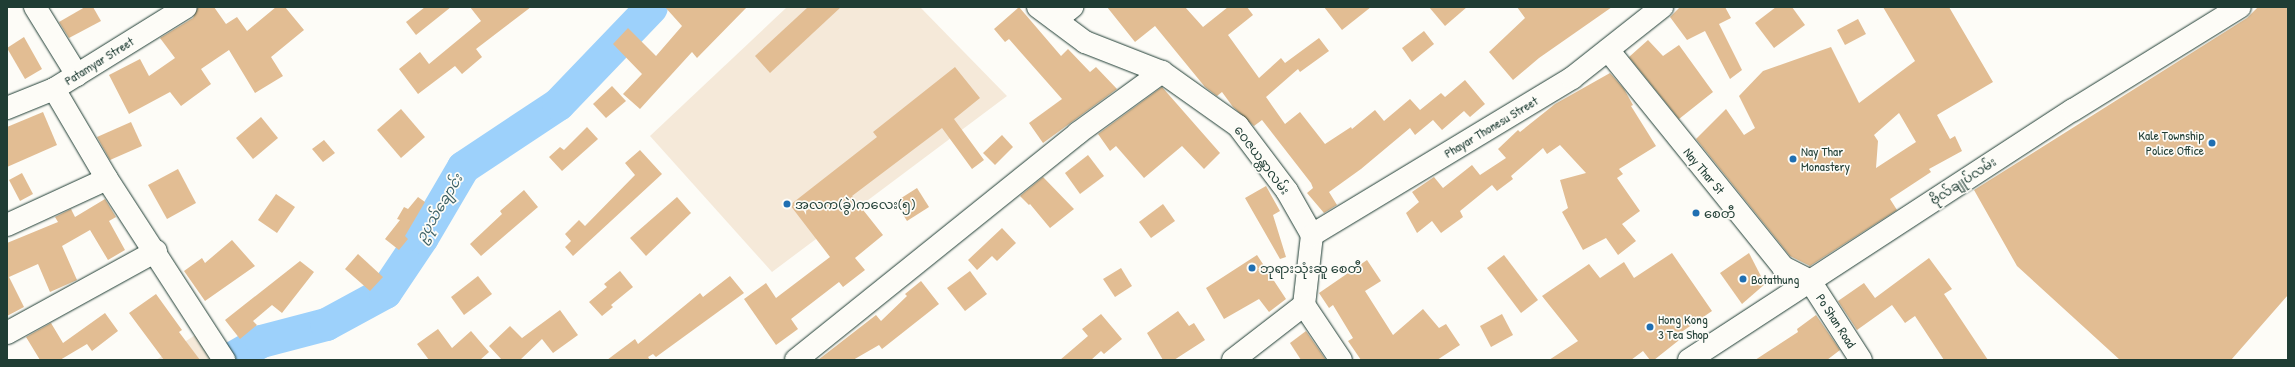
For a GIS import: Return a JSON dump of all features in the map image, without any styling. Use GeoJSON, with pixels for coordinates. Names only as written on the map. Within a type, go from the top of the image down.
{"type":"FeatureCollection","features":[{"type":"Feature","properties":{"kind":"street"},"geometry":{"type":"LineString","coordinates":[[35,7],[77,75]]}},
{"type":"Feature","properties":{"kind":"street","name":"ဝေဇယန္တာလမ်း"},"geometry":{"type":"LineString","coordinates":[[1038,7],[1064,13],[1085,42],[1162,72],[1238,126],[1287,191],[1312,235]]}},
{"type":"Feature","properties":{"kind":"street","name":"Phayar Thonesu Street"},"geometry":{"type":"LineString","coordinates":[[1312,235],[1572,78],[1662,7]]}},
{"type":"Feature","properties":{"kind":"street","name":"ဗိုလ်ချုပ်လမ်း"},"geometry":{"type":"LineString","coordinates":[[1689,360],[2073,110],[2240,7]]}},
{"type":"Feature","properties":{"kind":"street","name":"Patamyar Street"},"geometry":{"type":"LineString","coordinates":[[7,108],[54,89],[177,10]]}},
{"type":"Feature","properties":{"kind":"street","name":"Nay Thar St"},"geometry":{"type":"LineString","coordinates":[[1608,50],[1783,267],[1810,281]]}},
{"type":"Feature","properties":{"kind":"street"},"geometry":{"type":"LineString","coordinates":[[796,360],[1078,133],[1162,72]]}},
{"type":"Feature","properties":{"kind":"street"},"geometry":{"type":"LineString","coordinates":[[54,89],[107,180],[156,251],[224,360]]}},
{"type":"Feature","properties":{"kind":"street"},"geometry":{"type":"LineString","coordinates":[[7,226],[107,180]]}},
{"type":"Feature","properties":{"kind":"street"},"geometry":{"type":"LineString","coordinates":[[1312,235],[1304,305],[1340,360]]}},
{"type":"Feature","properties":{"kind":"street"},"geometry":{"type":"LineString","coordinates":[[7,333],[156,251]]}},
{"type":"Feature","properties":{"kind":"street","name":"Po Shan Road"},"geometry":{"type":"LineString","coordinates":[[1810,281],[1861,360]]}},
{"type":"Feature","properties":{"kind":"street"},"geometry":{"type":"LineString","coordinates":[[1233,360],[1304,305]]}},
{"type":"Feature","properties":{"kind":"shaded area","name":"အလက(ခွဲ)ကလေး(၅)"},"geometry":{"type":"Polygon","coordinates":[[[787,7],[920,7],[1007,96],[772,272],[650,136],[787,7]]]}},
{"type":"Feature","properties":{"kind":"shaded area"},"geometry":{"type":"Polygon","coordinates":[[[197,334],[214,360],[156,360],[197,334]]]}},
{"type":"Feature","properties":{"kind":"building"},"geometry":{"type":"Polygon","coordinates":[[[85,7],[93,7],[101,21],[69,38],[59,22],[85,7]]]}},
{"type":"Feature","properties":{"kind":"building"},"geometry":{"type":"Polygon","coordinates":[[[198,7],[214,7],[226,24],[237,17],[247,31],[276,7],[285,7],[304,30],[271,57],[283,76],[255,93],[229,50],[201,69],[211,84],[181,106],[170,92],[129,114],[109,75],[140,59],[149,76],[175,58],[160,38],[193,18],[198,7]]]}},
{"type":"Feature","properties":{"kind":"building"},"geometry":{"type":"Polygon","coordinates":[[[425,7],[451,7],[416,35],[406,22],[425,7]]]}},
{"type":"Feature","properties":{"kind":"building"},"geometry":{"type":"Polygon","coordinates":[[[470,7],[531,7],[476,49],[482,57],[462,74],[455,66],[418,94],[399,69],[420,52],[429,64],[481,21],[470,7]]]}},
{"type":"Feature","properties":{"kind":"building"},"geometry":{"type":"Polygon","coordinates":[[[665,7],[747,7],[697,58],[692,52],[640,109],[623,94],[642,74],[613,44],[628,28],[656,56],[682,26],[665,7]]]}},
{"type":"Feature","properties":{"kind":"building"},"geometry":{"type":"Polygon","coordinates":[[[808,7],[841,7],[770,73],[755,56],[808,7]]]}},
{"type":"Feature","properties":{"kind":"building"},"geometry":{"type":"Polygon","coordinates":[[[1019,7],[1061,56],[1068,49],[1090,72],[1096,67],[1117,89],[1043,143],[1029,123],[1062,99],[1009,39],[1005,42],[994,29],[1019,7]]]}},
{"type":"Feature","properties":{"kind":"building"},"geometry":{"type":"Polygon","coordinates":[[[1107,7],[1185,7],[1203,27],[1228,7],[1247,7],[1253,15],[1228,35],[1259,78],[1281,58],[1285,63],[1319,38],[1329,51],[1300,72],[1298,69],[1266,97],[1285,124],[1300,112],[1325,144],[1351,127],[1352,129],[1375,110],[1384,121],[1410,99],[1420,110],[1441,93],[1445,97],[1465,80],[1485,104],[1470,117],[1464,111],[1442,130],[1433,120],[1415,135],[1410,128],[1361,169],[1329,192],[1337,205],[1324,213],[1307,193],[1313,188],[1311,183],[1262,120],[1254,126],[1233,107],[1222,92],[1217,96],[1205,87],[1155,26],[1135,42],[1107,7]]]}},
{"type":"Feature","properties":{"kind":"building"},"geometry":{"type":"Polygon","coordinates":[[[1324,7],[1371,7],[1342,30],[1324,7]]]}},
{"type":"Feature","properties":{"kind":"building"},"geometry":{"type":"Polygon","coordinates":[[[1429,7],[1467,7],[1445,26],[1429,7]]]}},
{"type":"Feature","properties":{"kind":"building"},"geometry":{"type":"Polygon","coordinates":[[[1517,7],[1612,7],[1539,58],[1513,80],[1489,52],[1525,18],[1517,7]]]}},
{"type":"Feature","properties":{"kind":"building"},"geometry":{"type":"Polygon","coordinates":[[[1680,7],[1725,7],[1731,18],[1719,24],[1742,70],[1730,79],[1705,31],[1687,40],[1670,17],[1680,7]]]}},
{"type":"Feature","properties":{"kind":"building"},"geometry":{"type":"Polygon","coordinates":[[[1776,7],[1792,7],[1805,25],[1774,48],[1755,23],[1776,7]]]}},
{"type":"Feature","properties":{"kind":"building","name":"Nay Thar Monastery"},"geometry":{"type":"Polygon","coordinates":[[[1883,7],[1949,7],[1993,82],[1937,115],[1950,139],[1955,136],[1962,151],[1929,169],[1931,172],[1890,199],[1897,210],[1810,266],[1790,256],[1696,139],[1726,109],[1744,135],[1755,128],[1739,96],[1763,71],[1831,47],[1859,103],[1915,61],[1883,7]],[[1899,113],[1874,135],[1878,141],[1876,168],[1916,142],[1899,113]]]}},
{"type":"Feature","properties":{"kind":"building"},"geometry":{"type":"Polygon","coordinates":[[[2258,7],[2288,7],[2288,295],[2231,360],[2120,360],[2017,266],[1974,190],[2247,18],[2258,7]]]}},
{"type":"Feature","properties":{"kind":"building"},"geometry":{"type":"Polygon","coordinates":[[[1858,19],[1866,34],[1845,45],[1837,30],[1858,19]]]}},
{"type":"Feature","properties":{"kind":"building"},"geometry":{"type":"Polygon","coordinates":[[[1424,31],[1434,44],[1412,62],[1402,48],[1424,31]]]}},
{"type":"Feature","properties":{"kind":"building"},"geometry":{"type":"Polygon","coordinates":[[[24,37],[42,69],[25,79],[7,48],[24,37]]]}},
{"type":"Feature","properties":{"kind":"building"},"geometry":{"type":"Polygon","coordinates":[[[1648,40],[1663,56],[1679,45],[1713,92],[1679,119],[1629,57],[1648,40]]]}},
{"type":"Feature","properties":{"kind":"building"},"geometry":{"type":"Polygon","coordinates":[[[955,67],[980,98],[954,119],[984,160],[972,169],[942,128],[852,196],[883,235],[855,258],[865,270],[843,287],[839,282],[791,319],[798,329],[776,345],[744,299],[766,283],[776,298],[830,257],[790,205],[877,137],[873,132],[955,67]]]}},
{"type":"Feature","properties":{"kind":"building"},"geometry":{"type":"Polygon","coordinates":[[[1610,73],[1624,89],[1633,105],[1631,106],[1656,146],[1619,169],[1623,174],[1617,178],[1640,211],[1622,224],[1636,241],[1618,255],[1606,238],[1583,250],[1562,212],[1568,208],[1560,180],[1586,173],[1560,145],[1547,154],[1543,148],[1511,176],[1513,179],[1497,191],[1492,185],[1460,211],[1463,217],[1441,233],[1432,221],[1417,233],[1406,213],[1419,202],[1412,192],[1434,177],[1443,188],[1472,165],[1480,175],[1506,158],[1498,149],[1518,130],[1520,132],[1555,104],[1610,73]]]}},
{"type":"Feature","properties":{"kind":"building"},"geometry":{"type":"Polygon","coordinates":[[[612,86],[626,101],[606,118],[593,104],[612,86]]]}},
{"type":"Feature","properties":{"kind":"building"},"geometry":{"type":"Polygon","coordinates":[[[1162,87],[1220,153],[1204,169],[1182,146],[1144,178],[1116,146],[1110,151],[1098,134],[1162,87]]]}},
{"type":"Feature","properties":{"kind":"building"},"geometry":{"type":"Polygon","coordinates":[[[401,109],[425,137],[401,158],[377,130],[401,109]]]}},
{"type":"Feature","properties":{"kind":"building"},"geometry":{"type":"Polygon","coordinates":[[[43,112],[57,145],[7,167],[7,127],[43,112]]]}},
{"type":"Feature","properties":{"kind":"building"},"geometry":{"type":"Polygon","coordinates":[[[261,117],[278,138],[253,159],[236,138],[261,117]]]}},
{"type":"Feature","properties":{"kind":"building"},"geometry":{"type":"Polygon","coordinates":[[[131,122],[142,146],[110,160],[97,137],[131,122]]]}},
{"type":"Feature","properties":{"kind":"building"},"geometry":{"type":"Polygon","coordinates":[[[587,127],[598,139],[562,171],[549,157],[560,147],[564,150],[587,127]]]}},
{"type":"Feature","properties":{"kind":"building"},"geometry":{"type":"Polygon","coordinates":[[[1002,135],[1013,147],[995,165],[983,153],[1002,135]]]}},
{"type":"Feature","properties":{"kind":"building"},"geometry":{"type":"Polygon","coordinates":[[[324,140],[335,153],[323,162],[312,149],[324,140]]]}},
{"type":"Feature","properties":{"kind":"building"},"geometry":{"type":"Polygon","coordinates":[[[640,150],[662,174],[573,256],[565,247],[571,241],[565,234],[579,220],[585,226],[635,175],[625,163],[640,150]]]}},
{"type":"Feature","properties":{"kind":"building"},"geometry":{"type":"Polygon","coordinates":[[[1088,155],[1104,176],[1080,194],[1065,173],[1088,155]]]}},
{"type":"Feature","properties":{"kind":"building"},"geometry":{"type":"Polygon","coordinates":[[[178,169],[196,203],[167,219],[148,185],[178,169]]]}},
{"type":"Feature","properties":{"kind":"building"},"geometry":{"type":"Polygon","coordinates":[[[22,173],[33,194],[20,201],[9,180],[22,173]]]}},
{"type":"Feature","properties":{"kind":"building"},"geometry":{"type":"Polygon","coordinates":[[[1043,177],[1074,209],[1050,228],[1030,204],[1029,205],[1020,196],[1043,177]]]}},
{"type":"Feature","properties":{"kind":"building"},"geometry":{"type":"Polygon","coordinates":[[[1266,186],[1280,211],[1273,215],[1286,257],[1280,259],[1245,198],[1266,186]]]}},
{"type":"Feature","properties":{"kind":"building"},"geometry":{"type":"Polygon","coordinates":[[[917,188],[929,207],[907,221],[895,202],[917,188]]]}},
{"type":"Feature","properties":{"kind":"building"},"geometry":{"type":"Polygon","coordinates":[[[524,190],[538,207],[481,256],[470,244],[502,214],[500,211],[524,190]]]}},
{"type":"Feature","properties":{"kind":"building"},"geometry":{"type":"Polygon","coordinates":[[[276,194],[295,207],[277,233],[258,220],[276,194]]]}},
{"type":"Feature","properties":{"kind":"building"},"geometry":{"type":"Polygon","coordinates":[[[418,197],[425,202],[405,236],[408,239],[399,250],[385,239],[400,220],[397,219],[404,207],[408,209],[418,197]]]}},
{"type":"Feature","properties":{"kind":"building"},"geometry":{"type":"Polygon","coordinates":[[[677,197],[691,213],[646,256],[630,238],[677,197]]]}},
{"type":"Feature","properties":{"kind":"building"},"geometry":{"type":"Polygon","coordinates":[[[105,199],[116,217],[109,221],[125,250],[108,260],[90,230],[62,246],[77,280],[50,292],[38,264],[9,277],[24,307],[7,316],[7,243],[58,222],[55,217],[71,209],[75,217],[105,199]]]}},
{"type":"Feature","properties":{"kind":"building"},"geometry":{"type":"Polygon","coordinates":[[[1163,204],[1175,221],[1151,238],[1139,222],[1163,204]]]}},
{"type":"Feature","properties":{"kind":"building"},"geometry":{"type":"Polygon","coordinates":[[[1002,228],[1016,243],[997,261],[992,256],[977,270],[968,260],[1002,228]]]}},
{"type":"Feature","properties":{"kind":"building"},"geometry":{"type":"Polygon","coordinates":[[[232,240],[255,266],[205,301],[184,271],[202,258],[205,263],[232,240]]]}},
{"type":"Feature","properties":{"kind":"building"},"geometry":{"type":"Polygon","coordinates":[[[1672,253],[1712,311],[1680,333],[1683,337],[1654,360],[1650,360],[1643,351],[1631,360],[1549,360],[1578,341],[1542,296],[1589,264],[1600,278],[1624,262],[1634,278],[1672,253]]]}},
{"type":"Feature","properties":{"kind":"building","name":"Botathung"},"geometry":{"type":"Polygon","coordinates":[[[1749,253],[1765,284],[1742,304],[1720,273],[1749,253]]]}},
{"type":"Feature","properties":{"kind":"building"},"geometry":{"type":"Polygon","coordinates":[[[358,254],[383,277],[370,291],[345,269],[358,254]]]}},
{"type":"Feature","properties":{"kind":"building"},"geometry":{"type":"Polygon","coordinates":[[[1257,255],[1286,299],[1269,312],[1259,299],[1224,319],[1206,288],[1257,255]]]}},
{"type":"Feature","properties":{"kind":"building"},"geometry":{"type":"Polygon","coordinates":[[[1504,255],[1538,300],[1521,313],[1487,268],[1504,255]]]}},
{"type":"Feature","properties":{"kind":"building"},"geometry":{"type":"Polygon","coordinates":[[[1929,258],[1952,289],[1944,294],[1988,360],[1944,360],[1915,316],[1905,323],[1892,305],[1857,330],[1838,301],[1864,283],[1875,298],[1929,258]]]}},
{"type":"Feature","properties":{"kind":"building"},"geometry":{"type":"Polygon","coordinates":[[[1367,260],[1381,281],[1365,291],[1393,335],[1423,309],[1439,328],[1446,324],[1460,345],[1437,360],[1361,360],[1348,341],[1353,338],[1333,305],[1329,308],[1319,293],[1367,260]]]}},
{"type":"Feature","properties":{"kind":"building"},"geometry":{"type":"Polygon","coordinates":[[[300,261],[314,272],[282,313],[272,305],[253,321],[257,325],[240,339],[225,320],[300,261]]]}},
{"type":"Feature","properties":{"kind":"building"},"geometry":{"type":"Polygon","coordinates":[[[1121,268],[1132,286],[1115,297],[1103,279],[1121,268]]]}},
{"type":"Feature","properties":{"kind":"building"},"geometry":{"type":"Polygon","coordinates":[[[620,271],[633,287],[611,305],[613,307],[602,316],[589,302],[607,287],[604,284],[620,271]]]}},
{"type":"Feature","properties":{"kind":"building"},"geometry":{"type":"Polygon","coordinates":[[[970,271],[987,294],[965,311],[947,288],[970,271]]]}},
{"type":"Feature","properties":{"kind":"building"},"geometry":{"type":"Polygon","coordinates":[[[478,276],[492,294],[464,315],[451,297],[478,276]]]}},
{"type":"Feature","properties":{"kind":"building"},"geometry":{"type":"Polygon","coordinates":[[[730,276],[744,293],[656,357],[653,354],[648,357],[650,360],[607,360],[635,339],[638,344],[700,293],[703,297],[730,276]]]}},
{"type":"Feature","properties":{"kind":"building"},"geometry":{"type":"Polygon","coordinates":[[[921,281],[939,304],[882,349],[879,345],[853,360],[818,360],[876,315],[881,321],[907,296],[905,294],[921,281]]]}},
{"type":"Feature","properties":{"kind":"building"},"geometry":{"type":"Polygon","coordinates":[[[156,294],[182,330],[179,332],[200,360],[164,360],[129,313],[156,294]]]}},
{"type":"Feature","properties":{"kind":"building"},"geometry":{"type":"Polygon","coordinates":[[[560,310],[578,335],[553,353],[542,339],[520,360],[502,360],[489,346],[510,326],[522,338],[560,310]]]}},
{"type":"Feature","properties":{"kind":"building"},"geometry":{"type":"Polygon","coordinates":[[[1178,311],[1189,326],[1194,323],[1205,340],[1174,360],[1163,360],[1147,333],[1178,311]]]}},
{"type":"Feature","properties":{"kind":"building"},"geometry":{"type":"Polygon","coordinates":[[[105,313],[118,331],[92,351],[87,344],[60,360],[40,360],[26,337],[51,323],[63,343],[105,313]]]}},
{"type":"Feature","properties":{"kind":"building"},"geometry":{"type":"Polygon","coordinates":[[[1101,314],[1122,339],[1104,354],[1101,351],[1091,360],[1060,360],[1088,336],[1082,329],[1101,314]]]}},
{"type":"Feature","properties":{"kind":"building"},"geometry":{"type":"Polygon","coordinates":[[[1502,314],[1513,335],[1491,347],[1480,326],[1502,314]]]}},
{"type":"Feature","properties":{"kind":"building"},"geometry":{"type":"Polygon","coordinates":[[[1816,315],[1840,350],[1827,360],[1755,360],[1798,332],[1797,329],[1816,315]]]}},
{"type":"Feature","properties":{"kind":"building"},"geometry":{"type":"Polygon","coordinates":[[[438,329],[452,348],[471,331],[489,352],[480,360],[429,360],[417,344],[438,329]]]}},
{"type":"Feature","properties":{"kind":"building"},"geometry":{"type":"Polygon","coordinates":[[[1306,331],[1326,360],[1301,360],[1290,343],[1306,331]]]}},
{"type":"Feature","properties":{"kind":"waterway","name":"ဥပုသ်ချောင်း"},"geometry":{"type":"LineString","coordinates":[[228,360],[261,341],[326,324],[385,292],[422,237],[463,167],[558,104],[651,7]]}},
{"type":"Feature","properties":{"kind":"place","name":"Kale Township Police Office"},"geometry":{"type":"Point","coordinates":[2212,143]}},
{"type":"Feature","properties":{"kind":"place","name":"Nay Thar Monastery"},"geometry":{"type":"Point","coordinates":[1793,159]}},
{"type":"Feature","properties":{"kind":"place","name":"အလက(ခွဲ)ကလေး(၅)"},"geometry":{"type":"Point","coordinates":[787,204]}},
{"type":"Feature","properties":{"kind":"place","name":"စေတီ"},"geometry":{"type":"Point","coordinates":[1696,213]}},
{"type":"Feature","properties":{"kind":"place","name":"ဘုရားသုံးဆူ စေတီ"},"geometry":{"type":"Point","coordinates":[1252,268]}},
{"type":"Feature","properties":{"kind":"place","name":"Botathung"},"geometry":{"type":"Point","coordinates":[1743,279]}},
{"type":"Feature","properties":{"kind":"place","name":"Hong Kong 3 Tea Shop"},"geometry":{"type":"Point","coordinates":[1650,327]}}]}
